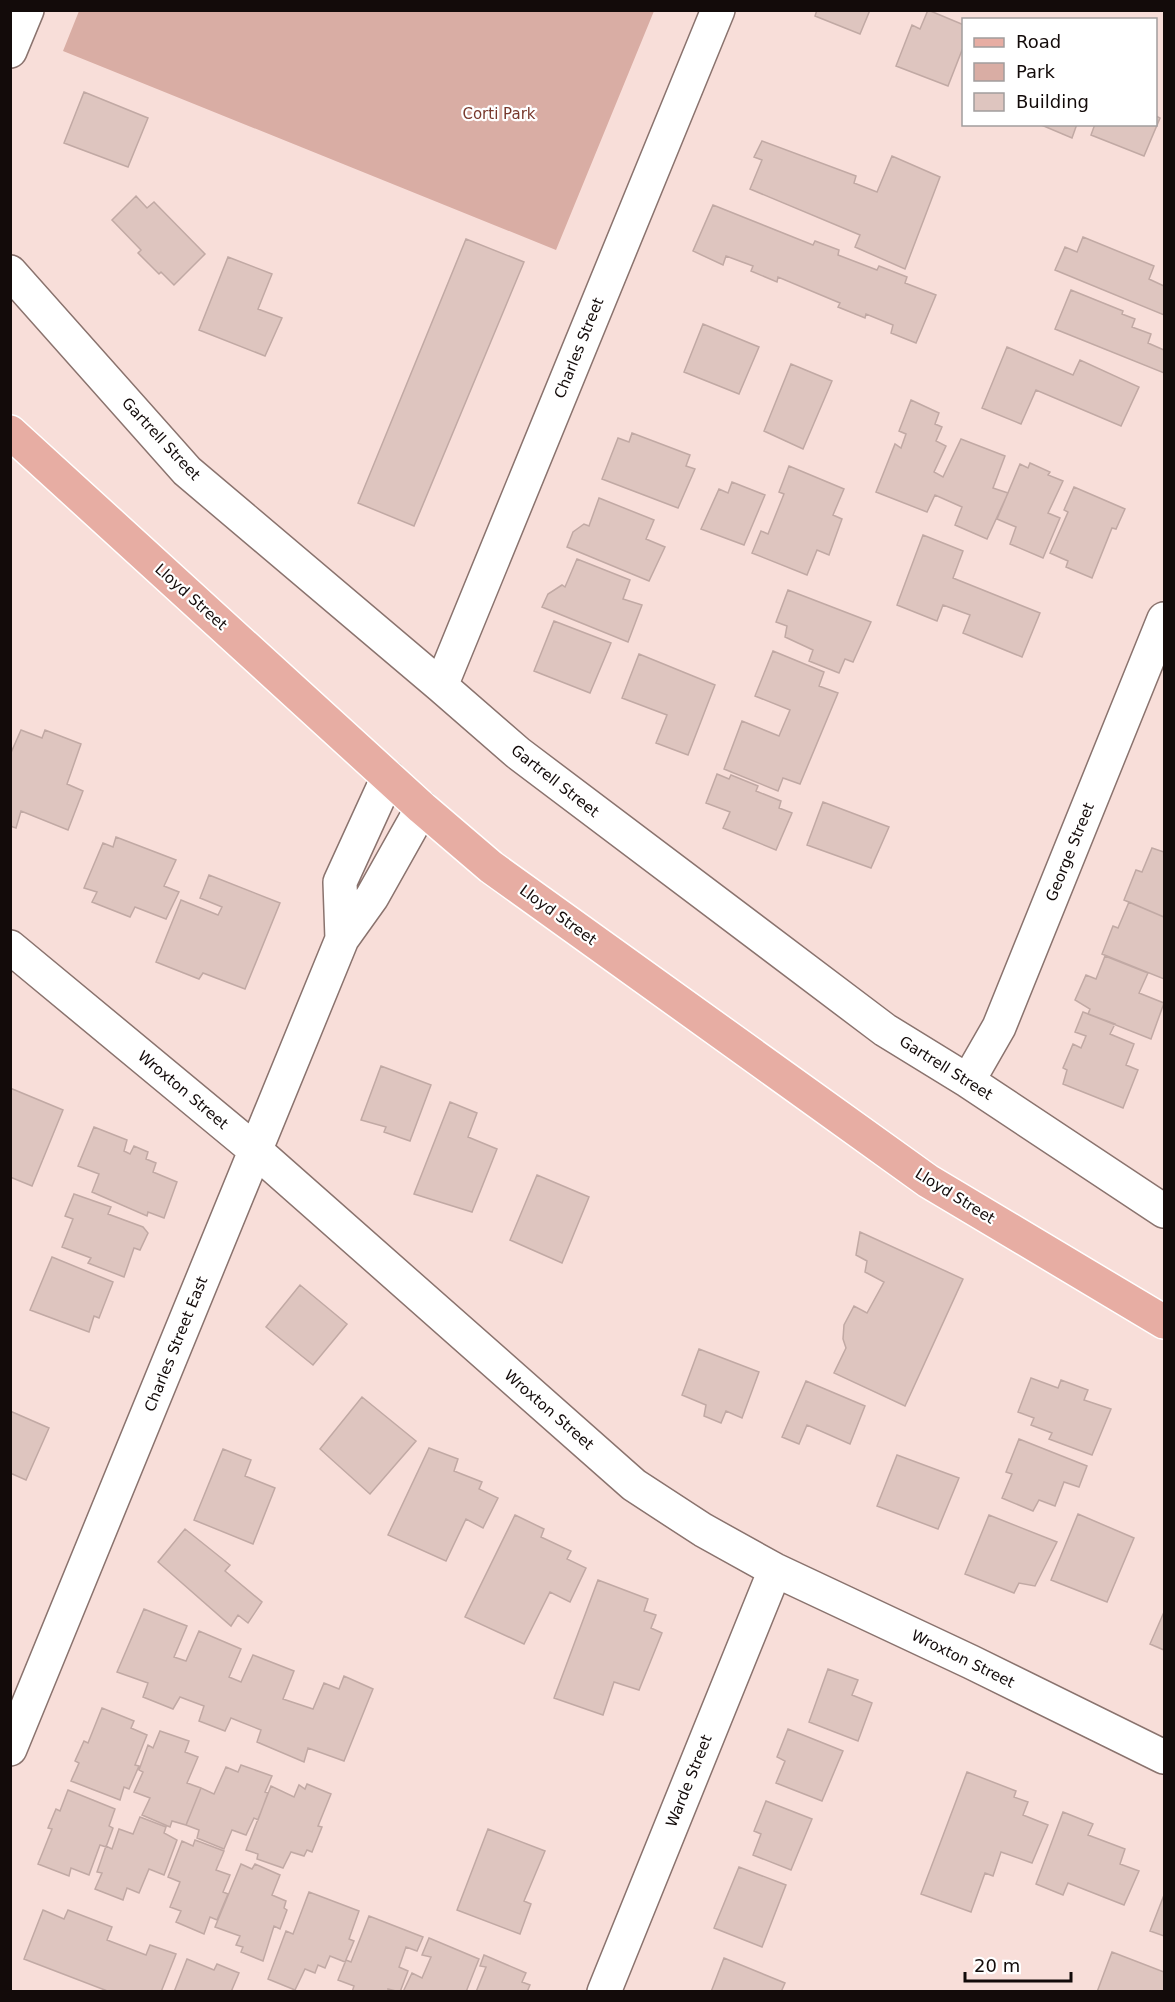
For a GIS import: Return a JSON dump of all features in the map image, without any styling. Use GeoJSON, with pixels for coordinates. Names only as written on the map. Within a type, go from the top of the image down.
{"type":"FeatureCollection","features":[{"type":"Feature","properties":{"kind":"main road","name":"Lloyd Street"},"geometry":{"type":"LineString","coordinates":[[10,432],[422,808],[491,867],[928,1181],[1164,1322]]}},
{"type":"Feature","properties":{"kind":"street"},"geometry":{"type":"LineString","coordinates":[[10,51],[27,10]]}},
{"type":"Feature","properties":{"kind":"street","name":"Charles Street"},"geometry":{"type":"LineString","coordinates":[[441,686],[718,10]]}},
{"type":"Feature","properties":{"kind":"street","name":"Gartrell Street"},"geometry":{"type":"LineString","coordinates":[[10,272],[187,471],[518,753],[885,1030],[968,1081],[1164,1211]]}},
{"type":"Feature","properties":{"kind":"street","name":"George Street"},"geometry":{"type":"LineString","coordinates":[[968,1081],[999,1027],[1164,619]]}},
{"type":"Feature","properties":{"kind":"street","name":"Charles Street East"},"geometry":{"type":"LineString","coordinates":[[342,939],[340,882],[388,777]]}},
{"type":"Feature","properties":{"kind":"street","name":"Charles Street East"},"geometry":{"type":"LineString","coordinates":[[10,1749],[342,939],[372,897],[422,808]]}},
{"type":"Feature","properties":{"kind":"street","name":"Wroxton Street"},"geometry":{"type":"LineString","coordinates":[[10,947],[255,1150],[634,1485],[703,1530],[775,1570],[1164,1757]]}},
{"type":"Feature","properties":{"kind":"street","name":"Warde Street"},"geometry":{"type":"LineString","coordinates":[[604,1992],[775,1570]]}},
{"type":"Feature","properties":{"kind":"green space","name":"Corti Park"},"geometry":{"type":"Polygon","coordinates":[[[79,10],[654,11],[556,250],[63,51],[79,10]]]}},
{"type":"Feature","properties":{"kind":"building"},"geometry":{"type":"Polygon","coordinates":[[[817,10],[870,10],[860,34],[815,16],[817,10]]]}},
{"type":"Feature","properties":{"kind":"building"},"geometry":{"type":"Polygon","coordinates":[[[928,10],[962,24],[962,50],[948,86],[896,66],[912,25],[920,29],[928,10]]]}},
{"type":"Feature","properties":{"kind":"building"},"geometry":{"type":"Polygon","coordinates":[[[84,92],[148,118],[128,167],[64,143],[84,92]]]}},
{"type":"Feature","properties":{"kind":"building"},"geometry":{"type":"Polygon","coordinates":[[[1044,126],[1076,126],[1072,138],[1044,126]]]}},
{"type":"Feature","properties":{"kind":"building"},"geometry":{"type":"Polygon","coordinates":[[[1094,126],[1157,126],[1144,156],[1091,135],[1094,126]]]}},
{"type":"Feature","properties":{"kind":"building"},"geometry":{"type":"Polygon","coordinates":[[[762,141],[856,176],[854,183],[877,192],[892,156],[940,177],[905,269],[855,247],[860,235],[750,189],[762,160],[754,157],[762,141]]]}},
{"type":"Feature","properties":{"kind":"building"},"geometry":{"type":"Polygon","coordinates":[[[136,196],[147,208],[154,202],[205,254],[174,285],[138,253],[141,250],[112,220],[136,196]]]}},
{"type":"Feature","properties":{"kind":"building"},"geometry":{"type":"Polygon","coordinates":[[[713,205],[813,245],[815,241],[839,250],[838,255],[877,270],[879,266],[907,277],[905,283],[936,295],[916,343],[891,333],[893,325],[866,314],[865,318],[838,307],[840,303],[778,277],[777,282],[751,271],[753,266],[726,256],[723,265],[693,251],[713,205]]]}},
{"type":"Feature","properties":{"kind":"building"},"geometry":{"type":"Polygon","coordinates":[[[1083,237],[1154,266],[1149,279],[1164,286],[1164,315],[1055,270],[1065,247],[1077,252],[1083,237]]]}},
{"type":"Feature","properties":{"kind":"building"},"geometry":{"type":"Polygon","coordinates":[[[466,239],[524,262],[414,526],[358,503],[466,239]]]}},
{"type":"Feature","properties":{"kind":"building"},"geometry":{"type":"Polygon","coordinates":[[[228,257],[272,274],[258,309],[282,318],[265,356],[199,330],[228,257]]]}},
{"type":"Feature","properties":{"kind":"building"},"geometry":{"type":"Polygon","coordinates":[[[1071,290],[1123,311],[1122,314],[1135,319],[1132,327],[1151,334],[1148,343],[1164,350],[1164,373],[1055,329],[1071,290]]]}},
{"type":"Feature","properties":{"kind":"building"},"geometry":{"type":"Polygon","coordinates":[[[703,324],[759,347],[739,394],[684,372],[703,324]]]}},
{"type":"Feature","properties":{"kind":"building"},"geometry":{"type":"Polygon","coordinates":[[[1007,347],[1073,375],[1080,360],[1139,387],[1121,426],[1036,390],[1021,424],[982,408],[1007,347]]]}},
{"type":"Feature","properties":{"kind":"building"},"geometry":{"type":"Polygon","coordinates":[[[791,364],[832,381],[803,449],[764,431],[791,364]]]}},
{"type":"Feature","properties":{"kind":"building"},"geometry":{"type":"Polygon","coordinates":[[[911,400],[939,413],[935,424],[942,427],[936,441],[946,446],[934,472],[943,477],[961,439],[1005,456],[993,488],[1008,493],[987,539],[955,525],[962,507],[935,495],[927,512],[876,492],[895,444],[901,448],[906,434],[899,431],[911,400]]]}},
{"type":"Feature","properties":{"kind":"building"},"geometry":{"type":"Polygon","coordinates":[[[632,433],[690,455],[686,466],[695,469],[678,508],[602,479],[618,438],[629,442],[632,433]]]}},
{"type":"Feature","properties":{"kind":"building"},"geometry":{"type":"Polygon","coordinates":[[[1030,463],[1050,472],[1048,475],[1063,481],[1048,513],[1060,518],[1043,558],[1010,544],[1016,527],[997,519],[1020,464],[1028,468],[1030,463]]]}},
{"type":"Feature","properties":{"kind":"building"},"geometry":{"type":"Polygon","coordinates":[[[789,466],[844,489],[833,515],[842,519],[829,555],[817,550],[807,575],[752,553],[761,531],[768,534],[784,494],[779,492],[789,466]]]}},
{"type":"Feature","properties":{"kind":"building"},"geometry":{"type":"Polygon","coordinates":[[[732,482],[765,495],[744,545],[701,529],[719,489],[728,493],[732,482]]]}},
{"type":"Feature","properties":{"kind":"building"},"geometry":{"type":"Polygon","coordinates":[[[1074,487],[1125,509],[1116,529],[1112,528],[1092,578],[1066,567],[1068,561],[1050,553],[1068,512],[1064,510],[1074,487]]]}},
{"type":"Feature","properties":{"kind":"building"},"geometry":{"type":"Polygon","coordinates":[[[599,498],[654,520],[646,539],[665,547],[649,581],[567,547],[573,532],[584,524],[589,526],[599,498]]]}},
{"type":"Feature","properties":{"kind":"building"},"geometry":{"type":"Polygon","coordinates":[[[923,535],[963,551],[953,578],[1040,613],[1022,657],[963,633],[970,615],[943,605],[937,621],[897,605],[923,535]]]}},
{"type":"Feature","properties":{"kind":"building"},"geometry":{"type":"Polygon","coordinates":[[[577,559],[630,580],[623,599],[642,605],[628,642],[542,607],[548,594],[562,585],[565,587],[577,559]]]}},
{"type":"Feature","properties":{"kind":"building"},"geometry":{"type":"Polygon","coordinates":[[[788,590],[871,622],[853,662],[845,659],[839,673],[809,661],[813,650],[785,637],[787,626],[776,622],[788,590]]]}},
{"type":"Feature","properties":{"kind":"building"},"geometry":{"type":"Polygon","coordinates":[[[554,621],[611,643],[590,693],[534,671],[554,621]]]}},
{"type":"Feature","properties":{"kind":"building"},"geometry":{"type":"Polygon","coordinates":[[[773,651],[824,672],[819,686],[838,693],[800,784],[783,778],[778,791],[724,769],[742,721],[779,736],[790,710],[755,696],[773,651]]]}},
{"type":"Feature","properties":{"kind":"building"},"geometry":{"type":"Polygon","coordinates":[[[639,654],[715,685],[688,755],[656,743],[667,715],[622,698],[639,654]]]}},
{"type":"Feature","properties":{"kind":"building"},"geometry":{"type":"Polygon","coordinates":[[[21,730],[42,738],[45,730],[81,744],[67,784],[83,791],[68,830],[21,811],[16,828],[10,826],[10,755],[21,730]]]}},
{"type":"Feature","properties":{"kind":"building"},"geometry":{"type":"Polygon","coordinates":[[[717,774],[729,779],[731,775],[758,786],[756,791],[781,801],[779,808],[792,813],[776,850],[723,828],[730,812],[706,803],[717,774]]]}},
{"type":"Feature","properties":{"kind":"building"},"geometry":{"type":"Polygon","coordinates":[[[823,802],[889,827],[871,868],[807,845],[823,802]]]}},
{"type":"Feature","properties":{"kind":"building"},"geometry":{"type":"Polygon","coordinates":[[[116,837],[176,860],[164,886],[179,892],[166,919],[135,907],[130,917],[92,902],[97,892],[84,888],[103,843],[113,847],[116,837]]]}},
{"type":"Feature","properties":{"kind":"building"},"geometry":{"type":"Polygon","coordinates":[[[1152,848],[1164,852],[1164,917],[1124,900],[1136,870],[1142,872],[1152,848]]]}},
{"type":"Feature","properties":{"kind":"building"},"geometry":{"type":"Polygon","coordinates":[[[209,875],[280,903],[245,989],[203,973],[199,979],[156,962],[181,900],[218,915],[222,907],[200,898],[209,875]]]}},
{"type":"Feature","properties":{"kind":"building"},"geometry":{"type":"Polygon","coordinates":[[[1129,902],[1164,917],[1164,979],[1102,954],[1113,926],[1118,928],[1129,902]]]}},
{"type":"Feature","properties":{"kind":"building"},"geometry":{"type":"Polygon","coordinates":[[[1105,956],[1148,973],[1139,993],[1164,1003],[1151,1039],[1088,1014],[1090,1009],[1075,1000],[1086,975],[1096,979],[1105,956]]]}},
{"type":"Feature","properties":{"kind":"building"},"geometry":{"type":"Polygon","coordinates":[[[1083,1012],[1115,1024],[1110,1034],[1134,1044],[1126,1065],[1138,1070],[1123,1108],[1063,1084],[1067,1070],[1063,1068],[1073,1044],[1081,1048],[1086,1036],[1075,1032],[1083,1012]]]}},
{"type":"Feature","properties":{"kind":"building"},"geometry":{"type":"Polygon","coordinates":[[[381,1066],[431,1085],[410,1141],[384,1132],[386,1127],[361,1120],[381,1066]]]}},
{"type":"Feature","properties":{"kind":"building"},"geometry":{"type":"Polygon","coordinates":[[[10,1088],[63,1110],[32,1186],[10,1177],[10,1088]]]}},
{"type":"Feature","properties":{"kind":"building"},"geometry":{"type":"Polygon","coordinates":[[[450,1102],[477,1113],[468,1137],[497,1149],[472,1212],[414,1194],[450,1102]]]}},
{"type":"Feature","properties":{"kind":"building"},"geometry":{"type":"Polygon","coordinates":[[[94,1127],[127,1140],[124,1151],[130,1154],[134,1146],[148,1152],[146,1159],[156,1163],[153,1172],[177,1182],[164,1218],[148,1212],[147,1216],[92,1192],[99,1174],[78,1166],[94,1127]]]}},
{"type":"Feature","properties":{"kind":"building"},"geometry":{"type":"Polygon","coordinates":[[[537,1175],[589,1197],[562,1263],[510,1240],[537,1175]]]}},
{"type":"Feature","properties":{"kind":"building"},"geometry":{"type":"Polygon","coordinates":[[[74,1194],[111,1207],[108,1214],[143,1227],[148,1233],[140,1250],[134,1248],[124,1277],[88,1263],[91,1258],[62,1247],[73,1219],[65,1216],[74,1194]]]}},
{"type":"Feature","properties":{"kind":"building"},"geometry":{"type":"Polygon","coordinates":[[[860,1232],[963,1279],[905,1406],[834,1373],[846,1348],[843,1339],[844,1325],[854,1306],[867,1313],[884,1282],[865,1272],[867,1261],[856,1255],[860,1232]]]}},
{"type":"Feature","properties":{"kind":"building"},"geometry":{"type":"Polygon","coordinates":[[[52,1257],[113,1282],[99,1318],[94,1316],[89,1332],[30,1310],[52,1257]]]}},
{"type":"Feature","properties":{"kind":"building"},"geometry":{"type":"Polygon","coordinates":[[[300,1285],[347,1324],[313,1365],[266,1327],[300,1285]]]}},
{"type":"Feature","properties":{"kind":"building"},"geometry":{"type":"Polygon","coordinates":[[[699,1349],[759,1372],[742,1418],[726,1411],[721,1423],[704,1416],[706,1405],[682,1395],[699,1349]]]}},
{"type":"Feature","properties":{"kind":"building"},"geometry":{"type":"Polygon","coordinates":[[[1031,1378],[1058,1388],[1061,1380],[1088,1390],[1084,1400],[1111,1409],[1092,1455],[1049,1439],[1052,1433],[1031,1425],[1034,1418],[1018,1412],[1031,1378]]]}},
{"type":"Feature","properties":{"kind":"building"},"geometry":{"type":"Polygon","coordinates":[[[806,1381],[865,1406],[850,1444],[807,1425],[799,1444],[782,1437],[806,1381]]]}},
{"type":"Feature","properties":{"kind":"building"},"geometry":{"type":"Polygon","coordinates":[[[362,1397],[416,1441],[370,1494],[320,1449],[362,1397]]]}},
{"type":"Feature","properties":{"kind":"building"},"geometry":{"type":"Polygon","coordinates":[[[10,1411],[49,1428],[26,1480],[10,1473],[10,1411]]]}},
{"type":"Feature","properties":{"kind":"building"},"geometry":{"type":"Polygon","coordinates":[[[1019,1439],[1087,1466],[1079,1487],[1064,1482],[1055,1506],[1039,1500],[1033,1511],[1002,1498],[1012,1474],[1006,1472],[1019,1439]]]}},
{"type":"Feature","properties":{"kind":"building"},"geometry":{"type":"Polygon","coordinates":[[[429,1448],[458,1459],[454,1471],[482,1482],[479,1489],[498,1498],[483,1528],[466,1519],[446,1561],[388,1535],[429,1448]]]}},
{"type":"Feature","properties":{"kind":"building"},"geometry":{"type":"Polygon","coordinates":[[[223,1449],[251,1460],[245,1476],[275,1488],[253,1544],[194,1520],[223,1449]]]}},
{"type":"Feature","properties":{"kind":"building"},"geometry":{"type":"Polygon","coordinates":[[[897,1455],[959,1478],[938,1529],[877,1506],[897,1455]]]}},
{"type":"Feature","properties":{"kind":"building"},"geometry":{"type":"Polygon","coordinates":[[[1078,1514],[1134,1538],[1107,1602],[1051,1580],[1078,1514]]]}},
{"type":"Feature","properties":{"kind":"building"},"geometry":{"type":"Polygon","coordinates":[[[515,1515],[544,1529],[541,1537],[571,1551],[567,1559],[586,1568],[570,1602],[550,1592],[524,1644],[465,1617],[515,1515]]]}},
{"type":"Feature","properties":{"kind":"building"},"geometry":{"type":"Polygon","coordinates":[[[989,1515],[1057,1542],[1035,1586],[1019,1583],[1014,1593],[965,1574],[989,1515]]]}},
{"type":"Feature","properties":{"kind":"building"},"geometry":{"type":"Polygon","coordinates":[[[185,1529],[230,1565],[225,1571],[262,1602],[248,1623],[238,1615],[231,1626],[158,1562],[185,1529]]]}},
{"type":"Feature","properties":{"kind":"building"},"geometry":{"type":"Polygon","coordinates":[[[598,1580],[648,1599],[644,1611],[656,1615],[651,1628],[662,1633],[639,1690],[614,1682],[603,1715],[554,1698],[598,1580]]]}},
{"type":"Feature","properties":{"kind":"building"},"geometry":{"type":"Polygon","coordinates":[[[144,1609],[187,1626],[174,1657],[186,1661],[199,1631],[241,1649],[229,1677],[241,1682],[253,1655],[294,1671],[283,1699],[313,1709],[324,1683],[339,1689],[344,1676],[373,1689],[344,1761],[308,1748],[304,1762],[257,1742],[261,1730],[231,1718],[225,1731],[199,1721],[204,1706],[180,1697],[173,1709],[143,1697],[148,1683],[117,1672],[144,1609]]]}},
{"type":"Feature","properties":{"kind":"building"},"geometry":{"type":"Polygon","coordinates":[[[1164,1612],[1164,1650],[1150,1644],[1164,1612]]]}},
{"type":"Feature","properties":{"kind":"building"},"geometry":{"type":"Polygon","coordinates":[[[828,1669],[858,1680],[852,1695],[872,1703],[858,1741],[809,1722],[828,1669]]]}},
{"type":"Feature","properties":{"kind":"building"},"geometry":{"type":"Polygon","coordinates":[[[102,1708],[134,1721],[131,1728],[147,1735],[135,1765],[139,1766],[129,1789],[124,1787],[120,1800],[71,1781],[79,1763],[75,1761],[84,1741],[88,1743],[102,1708]]]}},
{"type":"Feature","properties":{"kind":"building"},"geometry":{"type":"Polygon","coordinates":[[[788,1729],[843,1751],[822,1801],[776,1783],[785,1761],[777,1757],[788,1729]]]}},
{"type":"Feature","properties":{"kind":"building"},"geometry":{"type":"Polygon","coordinates":[[[160,1731],[189,1741],[185,1752],[198,1757],[187,1783],[201,1788],[186,1825],[172,1821],[170,1827],[142,1815],[150,1798],[134,1792],[143,1772],[139,1770],[148,1745],[153,1748],[160,1731]]]}},
{"type":"Feature","properties":{"kind":"building"},"geometry":{"type":"Polygon","coordinates":[[[241,1765],[272,1776],[265,1792],[268,1793],[258,1820],[254,1818],[246,1835],[232,1830],[224,1849],[197,1838],[199,1830],[186,1825],[201,1788],[214,1794],[226,1767],[238,1772],[241,1765]]]}},
{"type":"Feature","properties":{"kind":"building"},"geometry":{"type":"Polygon","coordinates":[[[967,1772],[1016,1791],[1014,1797],[1028,1802],[1023,1815],[1048,1825],[1032,1863],[1001,1852],[993,1876],[985,1873],[971,1912],[921,1894],[967,1772]]]}},
{"type":"Feature","properties":{"kind":"building"},"geometry":{"type":"Polygon","coordinates":[[[307,1784],[331,1794],[318,1826],[322,1827],[312,1852],[307,1850],[304,1856],[291,1852],[283,1868],[257,1859],[258,1854],[246,1850],[271,1786],[294,1797],[299,1785],[305,1789],[307,1784]]]}},
{"type":"Feature","properties":{"kind":"building"},"geometry":{"type":"Polygon","coordinates":[[[68,1790],[115,1809],[109,1826],[113,1828],[106,1847],[100,1845],[89,1875],[71,1868],[69,1876],[38,1864],[52,1829],[48,1828],[56,1809],[60,1811],[68,1790]]]}},
{"type":"Feature","properties":{"kind":"building"},"geometry":{"type":"Polygon","coordinates":[[[766,1801],[812,1819],[791,1870],[753,1855],[761,1834],[754,1831],[766,1801]]]}},
{"type":"Feature","properties":{"kind":"building"},"geometry":{"type":"Polygon","coordinates":[[[1063,1812],[1093,1824],[1088,1835],[1125,1849],[1120,1864],[1139,1871],[1124,1905],[1068,1883],[1063,1895],[1036,1884],[1063,1812]]]}},
{"type":"Feature","properties":{"kind":"building"},"geometry":{"type":"Polygon","coordinates":[[[140,1817],[166,1827],[164,1833],[177,1840],[164,1875],[149,1869],[139,1893],[127,1888],[123,1900],[95,1889],[102,1873],[97,1872],[106,1846],[112,1849],[119,1829],[133,1834],[140,1817]]]}},
{"type":"Feature","properties":{"kind":"building"},"geometry":{"type":"Polygon","coordinates":[[[488,1829],[545,1851],[524,1901],[531,1904],[520,1934],[457,1910],[488,1829]]]}},
{"type":"Feature","properties":{"kind":"building"},"geometry":{"type":"Polygon","coordinates":[[[195,1840],[224,1851],[216,1870],[230,1875],[223,1892],[228,1894],[217,1920],[210,1917],[204,1934],[176,1922],[181,1911],[170,1907],[180,1882],[168,1877],[182,1841],[193,1846],[195,1840]]]}},
{"type":"Feature","properties":{"kind":"building"},"geometry":{"type":"Polygon","coordinates":[[[241,1864],[252,1869],[255,1864],[280,1875],[272,1895],[286,1901],[284,1908],[287,1910],[280,1929],[274,1926],[263,1961],[241,1952],[243,1947],[236,1945],[240,1936],[215,1927],[241,1864]]]}},
{"type":"Feature","properties":{"kind":"building"},"geometry":{"type":"Polygon","coordinates":[[[739,1867],[786,1885],[762,1947],[714,1928],[739,1867]]]}},
{"type":"Feature","properties":{"kind":"building"},"geometry":{"type":"Polygon","coordinates":[[[309,1892],[359,1911],[349,1939],[354,1941],[345,1962],[330,1956],[325,1968],[318,1965],[315,1973],[305,1969],[295,1990],[268,1979],[286,1931],[293,1934],[309,1892]]]}},
{"type":"Feature","properties":{"kind":"building"},"geometry":{"type":"Polygon","coordinates":[[[1164,1895],[1164,1936],[1150,1931],[1164,1895]]]}},
{"type":"Feature","properties":{"kind":"building"},"geometry":{"type":"Polygon","coordinates":[[[43,1910],[64,1919],[68,1910],[112,1927],[107,1940],[146,1955],[150,1945],[176,1954],[161,1992],[110,1992],[24,1959],[43,1910]]]}},
{"type":"Feature","properties":{"kind":"building"},"geometry":{"type":"Polygon","coordinates":[[[369,1916],[423,1937],[417,1951],[406,1947],[399,1967],[408,1971],[400,1992],[388,1989],[388,1992],[352,1992],[354,1986],[338,1980],[346,1960],[351,1962],[369,1916]]]}},
{"type":"Feature","properties":{"kind":"building"},"geometry":{"type":"Polygon","coordinates":[[[429,1938],[479,1959],[466,1992],[403,1992],[412,1973],[422,1978],[431,1957],[422,1955],[429,1938]]]}},
{"type":"Feature","properties":{"kind":"building"},"geometry":{"type":"Polygon","coordinates":[[[1112,1952],[1164,1972],[1164,1992],[1097,1992],[1112,1952]]]}},
{"type":"Feature","properties":{"kind":"building"},"geometry":{"type":"Polygon","coordinates":[[[484,1955],[526,1973],[522,1982],[530,1985],[527,1992],[476,1992],[486,1967],[480,1966],[484,1955]]]}},
{"type":"Feature","properties":{"kind":"building"},"geometry":{"type":"Polygon","coordinates":[[[724,1958],[785,1983],[781,1992],[711,1992],[724,1958]]]}},
{"type":"Feature","properties":{"kind":"building"},"geometry":{"type":"Polygon","coordinates":[[[187,1959],[214,1970],[217,1964],[239,1973],[231,1992],[174,1992],[187,1959]]]}}]}
